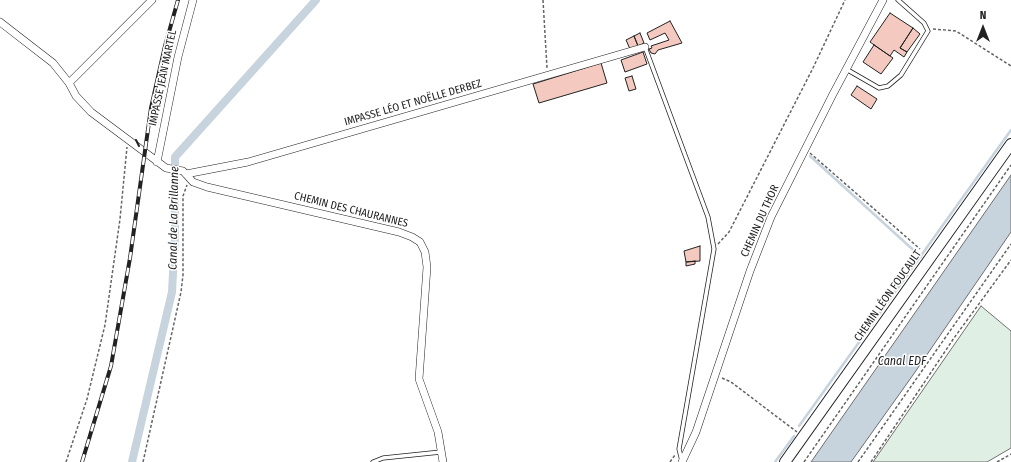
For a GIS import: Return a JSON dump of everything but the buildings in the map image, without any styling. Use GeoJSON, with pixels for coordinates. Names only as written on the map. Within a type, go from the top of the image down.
{"type":"FeatureCollection","features":[{"type":"Feature","properties":{"kind":"main road","name":"CHEMIN LÉON FOUCAULT"},"geometry":{"type":"LineString","coordinates":[[785,462],[1011,144]]}},
{"type":"Feature","properties":{"kind":"street"},"geometry":{"type":"LineString","coordinates":[[69,83],[152,0]]}},
{"type":"Feature","properties":{"kind":"street","name":"IMPASSE JEAN MARTEL"},"geometry":{"type":"LineString","coordinates":[[157,162],[178,57],[193,0]]}},
{"type":"Feature","properties":{"kind":"street","name":"CHEMIN DU THOR"},"geometry":{"type":"LineString","coordinates":[[682,462],[696,432],[760,243],[771,217],[846,69],[883,0]]}},
{"type":"Feature","properties":{"kind":"street"},"geometry":{"type":"LineString","coordinates":[[0,22],[53,63],[69,83],[76,96],[86,107],[157,162],[186,174],[191,181]]}},
{"type":"Feature","properties":{"kind":"street","name":"IMPASSE LÉO ET NOËLLE DERBEZ"},"geometry":{"type":"LineString","coordinates":[[186,174],[248,162],[645,47]]}},
{"type":"Feature","properties":{"kind":"street","name":"CHEMIN DES CHAURANNES"},"geometry":{"type":"LineString","coordinates":[[191,181],[218,190],[399,232],[420,242],[425,252],[427,267],[419,379],[438,432],[442,462]]}},
{"type":"Feature","properties":{"kind":"lane"},"geometry":{"type":"LineString","coordinates":[[846,69],[876,87],[886,87],[901,75],[927,34],[928,28],[924,22],[898,0]]}},
{"type":"Feature","properties":{"kind":"lane"},"geometry":{"type":"LineString","coordinates":[[645,47],[708,217],[714,249],[680,449],[682,462]]}},
{"type":"Feature","properties":{"kind":"lane"},"geometry":{"type":"LineString","coordinates":[[374,462],[383,458],[441,452]]}},
{"type":"Feature","properties":{"kind":"path"},"geometry":{"type":"LineString","coordinates":[[543,0],[547,70]]}},
{"type":"Feature","properties":{"kind":"path"},"geometry":{"type":"LineString","coordinates":[[714,249],[729,232],[813,68],[845,0]]}},
{"type":"Feature","properties":{"kind":"path"},"geometry":{"type":"LineString","coordinates":[[928,28],[956,31],[1011,66]]}},
{"type":"Feature","properties":{"kind":"path"},"geometry":{"type":"LineString","coordinates":[[66,462],[87,399],[105,325],[120,219],[127,140]]}},
{"type":"Feature","properties":{"kind":"path"},"geometry":{"type":"LineString","coordinates":[[806,149],[920,249]]}},
{"type":"Feature","properties":{"kind":"path"},"geometry":{"type":"LineString","coordinates":[[804,462],[1011,165]]}},
{"type":"Feature","properties":{"kind":"path"},"geometry":{"type":"LineString","coordinates":[[143,462],[181,292],[183,275],[183,196],[186,187],[191,181]]}},
{"type":"Feature","properties":{"kind":"path"},"geometry":{"type":"LineString","coordinates":[[858,462],[1011,244]]}},
{"type":"Feature","properties":{"kind":"path"},"geometry":{"type":"LineString","coordinates":[[871,462],[954,338],[1011,260]]}},
{"type":"Feature","properties":{"kind":"path"},"geometry":{"type":"LineString","coordinates":[[715,376],[732,382],[804,436]]}},
{"type":"Feature","properties":{"kind":"path"},"geometry":{"type":"LineString","coordinates":[[997,462],[1011,454]]}},
{"type":"Feature","properties":{"kind":"green space"},"geometry":{"type":"Polygon","coordinates":[[[981,306],[1011,331],[1011,448],[987,462],[873,462],[981,306]]]}},
{"type":"Feature","properties":{"kind":"water","name":"Canal EDF"},"geometry":{"type":"Polygon","coordinates":[[[1011,175],[1011,232],[913,375],[851,462],[811,462],[1011,175]]]}},
{"type":"Feature","properties":{"kind":"waterway","name":"Canal de La Brillanne"},"geometry":{"type":"LineString","coordinates":[[132,462],[172,292],[175,236],[175,157],[316,0]]}},
{"type":"Feature","properties":{"kind":"waterway"},"geometry":{"type":"LineString","coordinates":[[799,426],[1011,130]]}},
{"type":"Feature","properties":{"kind":"waterway"},"geometry":{"type":"LineString","coordinates":[[810,156],[921,257]]}},
{"type":"Feature","properties":{"kind":"waterway"},"geometry":{"type":"LineString","coordinates":[[775,462],[794,436]]}},
{"type":"Feature","properties":{"kind":"railway"},"geometry":{"type":"LineString","coordinates":[[82,462],[111,366],[130,258],[151,108],[165,46],[178,0]]}},
{"type":"Feature","properties":{"kind":"wall"},"geometry":{"type":"LineString","coordinates":[[136,140],[139,146]]}}]}
